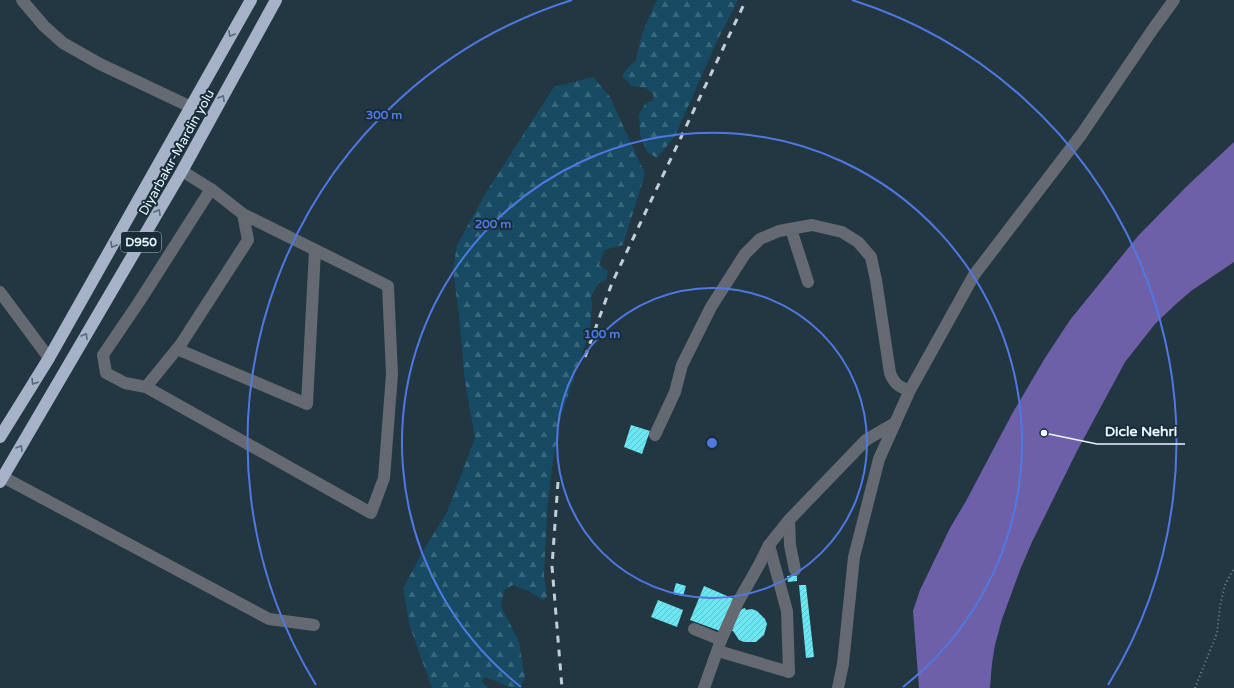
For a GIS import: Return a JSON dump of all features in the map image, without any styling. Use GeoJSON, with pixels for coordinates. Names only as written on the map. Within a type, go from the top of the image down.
{"type":"FeatureCollection","features":[{"type":"Feature","properties":{"kind":"highway","name":"Diyarbakır-Mardin yolu"},"geometry":{"type":"LineString","coordinates":[[0,437],[49,358],[250,0]]}},
{"type":"Feature","properties":{"kind":"highway","name":"Diyarbakır-Mardin yolu"},"geometry":{"type":"LineString","coordinates":[[2,479],[182,171],[276,0]]}},
{"type":"Feature","properties":{"kind":"street"},"geometry":{"type":"LineString","coordinates":[[22,0],[44,26],[63,43],[100,64],[190,107]]}},
{"type":"Feature","properties":{"kind":"street"},"geometry":{"type":"LineString","coordinates":[[838,688],[843,664],[854,557],[879,459],[910,390],[974,275],[1080,135],[1153,28],[1174,0]]}},
{"type":"Feature","properties":{"kind":"street"},"geometry":{"type":"LineString","coordinates":[[182,171],[211,188],[243,214],[388,286],[392,374],[384,478],[371,513],[146,386],[125,383],[106,373],[103,355],[139,302],[211,188]]}},
{"type":"Feature","properties":{"kind":"street"},"geometry":{"type":"LineString","coordinates":[[146,386],[176,349],[248,240],[243,214]]}},
{"type":"Feature","properties":{"kind":"street"},"geometry":{"type":"LineString","coordinates":[[655,436],[674,392],[686,356],[711,307],[745,254],[760,239],[779,231],[812,225],[842,232],[858,242],[871,257],[876,280],[890,373],[893,382],[902,388],[910,390]]}},
{"type":"Feature","properties":{"kind":"street"},"geometry":{"type":"LineString","coordinates":[[791,229],[808,282]]}},
{"type":"Feature","properties":{"kind":"street"},"geometry":{"type":"LineString","coordinates":[[176,349],[307,404],[315,250]]}},
{"type":"Feature","properties":{"kind":"street"},"geometry":{"type":"LineString","coordinates":[[0,292],[49,358]]}},
{"type":"Feature","properties":{"kind":"street"},"geometry":{"type":"LineString","coordinates":[[704,688],[719,645],[738,602],[769,545],[789,520],[866,440],[895,423]]}},
{"type":"Feature","properties":{"kind":"street"},"geometry":{"type":"LineString","coordinates":[[2,479],[269,618],[314,625]]}},
{"type":"Feature","properties":{"kind":"street"},"geometry":{"type":"LineString","coordinates":[[789,520],[790,545],[795,570]]}},
{"type":"Feature","properties":{"kind":"street"},"geometry":{"type":"LineString","coordinates":[[694,629],[719,645],[789,672],[787,612],[769,545]]}},
{"type":"Feature","properties":{"kind":"path"},"geometry":{"type":"LineString","coordinates":[[1195,688],[1217,633],[1220,606],[1225,585],[1234,568]]}},
{"type":"Feature","properties":{"kind":"green space"},"geometry":{"type":"Polygon","coordinates":[[[657,0],[738,0],[718,39],[675,136],[657,158],[647,152],[640,134],[639,115],[645,104],[653,100],[654,95],[646,88],[632,86],[622,76],[628,67],[636,61],[644,30],[657,0]]]}},
{"type":"Feature","properties":{"kind":"green space"},"geometry":{"type":"Polygon","coordinates":[[[593,77],[610,97],[645,174],[623,245],[604,250],[599,265],[608,271],[606,280],[598,283],[591,297],[592,306],[590,330],[561,416],[552,467],[547,512],[544,576],[547,597],[543,600],[530,592],[513,585],[504,590],[501,606],[519,642],[525,677],[520,688],[510,687],[484,677],[482,682],[488,688],[432,688],[410,627],[403,589],[420,556],[447,512],[475,438],[465,382],[453,270],[457,245],[487,191],[554,87],[593,77]]]}},
{"type":"Feature","properties":{"kind":"shaded area"},"geometry":{"type":"Polygon","coordinates":[[[1234,142],[1234,262],[1191,291],[1176,304],[1155,324],[1125,362],[1076,453],[1032,542],[1020,570],[1002,619],[995,645],[990,688],[919,688],[913,611],[920,590],[950,528],[1012,414],[1045,358],[1070,320],[1138,236],[1186,187],[1234,142]]]}},
{"type":"Feature","properties":{"kind":"building"},"geometry":{"type":"Polygon","coordinates":[[[631,425],[650,431],[642,454],[624,447],[631,425]]]}},
{"type":"Feature","properties":{"kind":"building"},"geometry":{"type":"Polygon","coordinates":[[[797,575],[797,581],[788,582],[787,576],[797,575]]]}},
{"type":"Feature","properties":{"kind":"building"},"geometry":{"type":"Polygon","coordinates":[[[676,583],[686,586],[683,596],[673,594],[676,583]]]}},
{"type":"Feature","properties":{"kind":"building"},"geometry":{"type":"Polygon","coordinates":[[[799,585],[806,585],[814,657],[806,658],[799,585]]]}},
{"type":"Feature","properties":{"kind":"building"},"geometry":{"type":"Polygon","coordinates":[[[704,586],[734,599],[720,631],[690,620],[704,586]]]}},
{"type":"Feature","properties":{"kind":"building"},"geometry":{"type":"Polygon","coordinates":[[[658,600],[683,610],[677,627],[651,617],[658,600]]]}},
{"type":"Feature","properties":{"kind":"building"},"geometry":{"type":"Polygon","coordinates":[[[745,608],[746,610],[752,609],[757,611],[765,619],[767,624],[764,635],[756,642],[744,642],[739,640],[732,631],[737,615],[742,609],[745,608]]]}},
{"type":"Feature","properties":{"kind":"railway"},"geometry":{"type":"LineString","coordinates":[[585,357],[612,283],[746,0]]}},
{"type":"Feature","properties":{"kind":"railway"},"geometry":{"type":"LineString","coordinates":[[558,482],[552,566],[562,688]]}},
{"type":"Feature","properties":{"kind":"place","name":"Dicle Nehri"},"geometry":{"type":"Point","coordinates":[1044,433]}}]}
